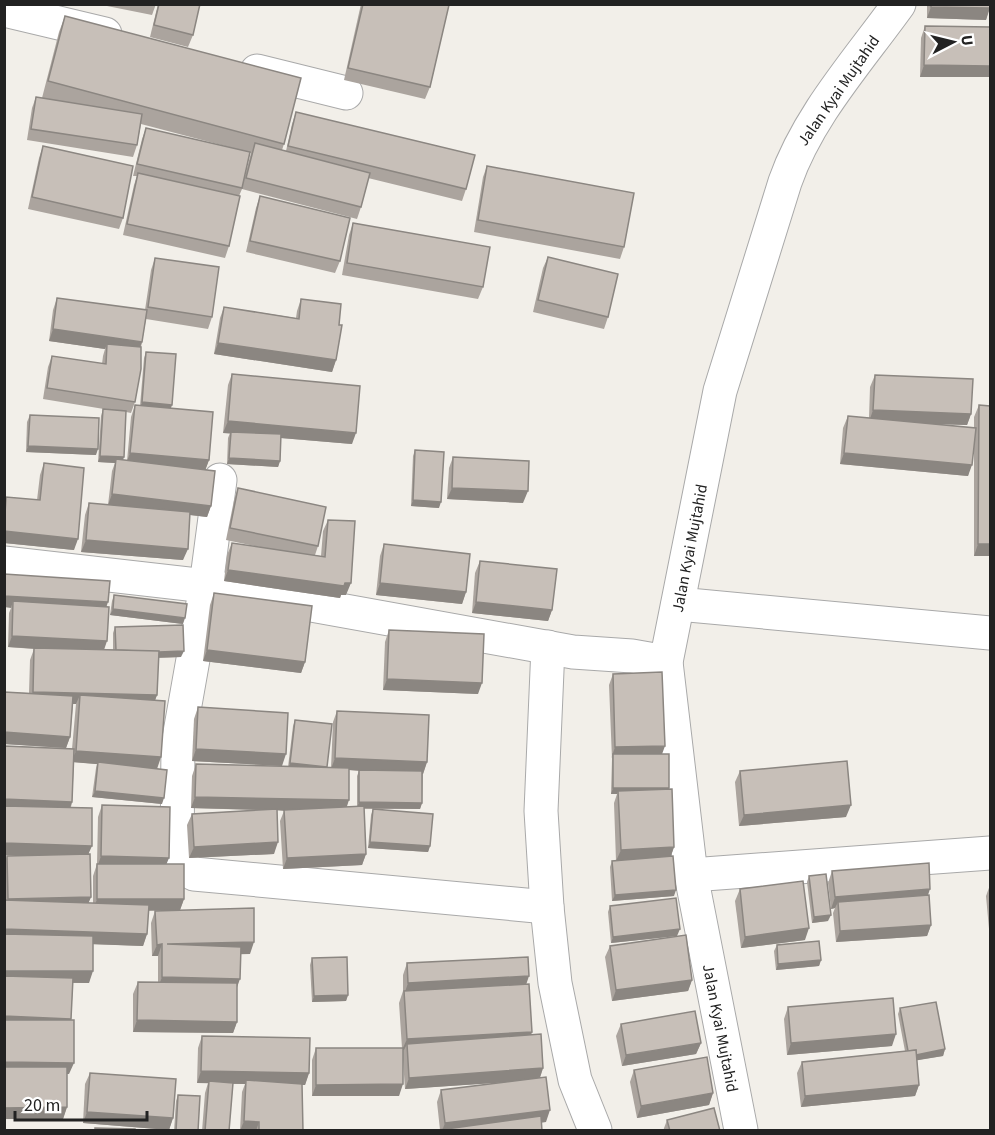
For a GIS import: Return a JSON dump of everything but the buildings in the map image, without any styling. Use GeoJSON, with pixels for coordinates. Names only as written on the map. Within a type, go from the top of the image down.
{"type":"FeatureCollection","features":[{"type":"Feature","properties":{"kind":"street","name":"Jalan Kyai Mujtahid"},"geometry":{"type":"LineString","coordinates":[[741,1131],[691,875],[666,662],[720,391],[795,153],[808,130],[899,4]]}},
{"type":"Feature","properties":{"kind":"street"},"geometry":{"type":"LineString","coordinates":[[4,10],[130,41]]}},
{"type":"Feature","properties":{"kind":"street"},"geometry":{"type":"LineString","coordinates":[[232,66],[346,93]]}},
{"type":"Feature","properties":{"kind":"street"},"geometry":{"type":"LineString","coordinates":[[220,480],[206,586],[178,744],[177,855],[184,868],[194,874],[546,907]]}},
{"type":"Feature","properties":{"kind":"street"},"geometry":{"type":"LineString","coordinates":[[4,563],[206,586],[561,649],[666,662]]}},
{"type":"Feature","properties":{"kind":"street"},"geometry":{"type":"LineString","coordinates":[[678,604],[990,633]]}},
{"type":"Feature","properties":{"kind":"street"},"geometry":{"type":"LineString","coordinates":[[561,649],[541,811],[546,907],[555,983],[575,1080],[595,1131]]}},
{"type":"Feature","properties":{"kind":"street"},"geometry":{"type":"LineString","coordinates":[[691,875],[990,853]]}}]}
